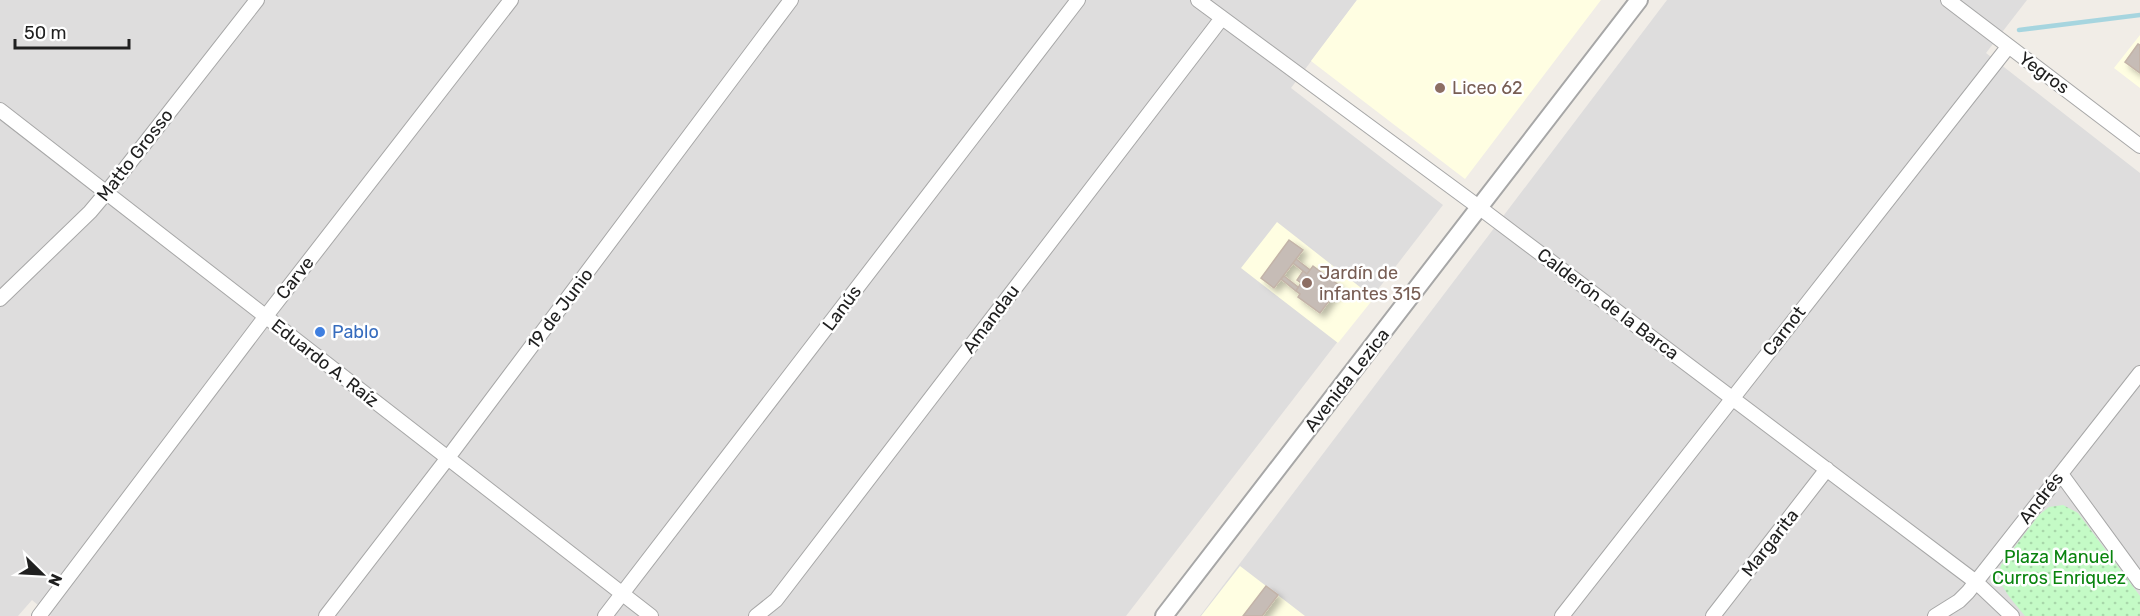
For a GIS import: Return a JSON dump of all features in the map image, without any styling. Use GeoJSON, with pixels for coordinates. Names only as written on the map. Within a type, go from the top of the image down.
{"type":"FeatureCollection","features":[{"type":"Feature","properties":{"kind":"street","name":"Matto Grosso"},"geometry":{"type":"LineString","coordinates":[[0,299],[90,212],[257,0]]}},
{"type":"Feature","properties":{"kind":"street","name":"Carve"},"geometry":{"type":"LineString","coordinates":[[39,616],[266,316],[511,0]]}},
{"type":"Feature","properties":{"kind":"street","name":"19 de Junio"},"geometry":{"type":"LineString","coordinates":[[326,616],[447,459],[791,0]]}},
{"type":"Feature","properties":{"kind":"street","name":"Lanús"},"geometry":{"type":"LineString","coordinates":[[605,616],[1078,0]]}},
{"type":"Feature","properties":{"kind":"street","name":"Calderón de la Barca"},"geometry":{"type":"LineString","coordinates":[[1198,0],[1480,208],[1827,469],[1976,582],[2012,616]]}},
{"type":"Feature","properties":{"kind":"street","name":"Avenida Lezica"},"geometry":{"type":"LineString","coordinates":[[1164,616],[1639,0]]}},
{"type":"Feature","properties":{"kind":"street","name":"Yegros"},"geometry":{"type":"LineString","coordinates":[[1948,0],[2140,146]]}},
{"type":"Feature","properties":{"kind":"street","name":"Amandau"},"geometry":{"type":"LineString","coordinates":[[756,616],[776,600],[1222,18]]}},
{"type":"Feature","properties":{"kind":"street","name":"Carnot"},"geometry":{"type":"LineString","coordinates":[[1562,616],[2008,46]]}},
{"type":"Feature","properties":{"kind":"street","name":"Eduardo A. Raíz"},"geometry":{"type":"LineString","coordinates":[[0,110],[651,616]]}},
{"type":"Feature","properties":{"kind":"street","name":"Andrés"},"geometry":{"type":"LineString","coordinates":[[1935,616],[1959,601],[1976,582],[2140,373]]}},
{"type":"Feature","properties":{"kind":"street","name":"Margarita"},"geometry":{"type":"LineString","coordinates":[[1713,616],[1827,469]]}},
{"type":"Feature","properties":{"kind":"street"},"geometry":{"type":"LineString","coordinates":[[2061,474],[2140,582]]}},
{"type":"Feature","properties":{"kind":"shaded area"},"geometry":{"type":"Polygon","coordinates":[[[0,0],[1357,0],[1291,88],[1443,205],[1126,616],[51,616],[32,600],[18,616],[0,616],[0,0]]]}},
{"type":"Feature","properties":{"kind":"shaded area","name":"Liceo 62"},"geometry":{"type":"Polygon","coordinates":[[[1357,0],[1601,0],[1465,179],[1311,61],[1357,0]]]}},
{"type":"Feature","properties":{"kind":"shaded area"},"geometry":{"type":"Polygon","coordinates":[[[1667,0],[2027,0],[1986,53],[2140,173],[2140,616],[1200,616],[1667,0]]]}},
{"type":"Feature","properties":{"kind":"shaded area"},"geometry":{"type":"Polygon","coordinates":[[[2140,35],[2140,88],[2114,68],[2140,35]]]}},
{"type":"Feature","properties":{"kind":"shaded area","name":"Jardín de infantes 315"},"geometry":{"type":"Polygon","coordinates":[[[1277,222],[1374,298],[1338,343],[1241,268],[1277,222]]]}},
{"type":"Feature","properties":{"kind":"shaded area"},"geometry":{"type":"Polygon","coordinates":[[[1240,566],[1305,616],[1201,616],[1240,566]]]}},
{"type":"Feature","properties":{"kind":"green space","name":"Plaza Manuel Curros Enriquez"},"geometry":{"type":"Polygon","coordinates":[[[2063,505],[2078,513],[2140,596],[2140,616],[2025,616],[2006,592],[2001,579],[2001,565],[2039,515],[2049,507],[2063,505]]]}},
{"type":"Feature","properties":{"kind":"building"},"geometry":{"type":"Polygon","coordinates":[[[2138,44],[2140,45],[2140,73],[2125,62],[2138,44]]]}},
{"type":"Feature","properties":{"kind":"building"},"geometry":{"type":"Polygon","coordinates":[[[1289,240],[1303,250],[1274,288],[1261,278],[1289,240]]]}},
{"type":"Feature","properties":{"kind":"building"},"geometry":{"type":"Polygon","coordinates":[[[1296,259],[1310,270],[1307,274],[1293,263],[1296,259]]]}},
{"type":"Feature","properties":{"kind":"building"},"geometry":{"type":"Polygon","coordinates":[[[1313,266],[1340,286],[1320,313],[1298,297],[1300,294],[1296,291],[1301,283],[1297,280],[1303,271],[1307,274],[1313,266]]]}},
{"type":"Feature","properties":{"kind":"building"},"geometry":{"type":"Polygon","coordinates":[[[1284,276],[1298,287],[1296,291],[1281,279],[1284,276]]]}},
{"type":"Feature","properties":{"kind":"building"},"geometry":{"type":"Polygon","coordinates":[[[1266,586],[1278,595],[1262,616],[1243,616],[1266,586]]]}},
{"type":"Feature","properties":{"kind":"waterway"},"geometry":{"type":"LineString","coordinates":[[2019,30],[2140,15]]}},
{"type":"Feature","properties":{"kind":"place","name":"Liceo 62"},"geometry":{"type":"Point","coordinates":[1440,88]}},
{"type":"Feature","properties":{"kind":"place","name":"Jardín de infantes 315"},"geometry":{"type":"Point","coordinates":[1307,283]}},
{"type":"Feature","properties":{"kind":"place","name":"Pablo"},"geometry":{"type":"Point","coordinates":[320,332]}}]}
